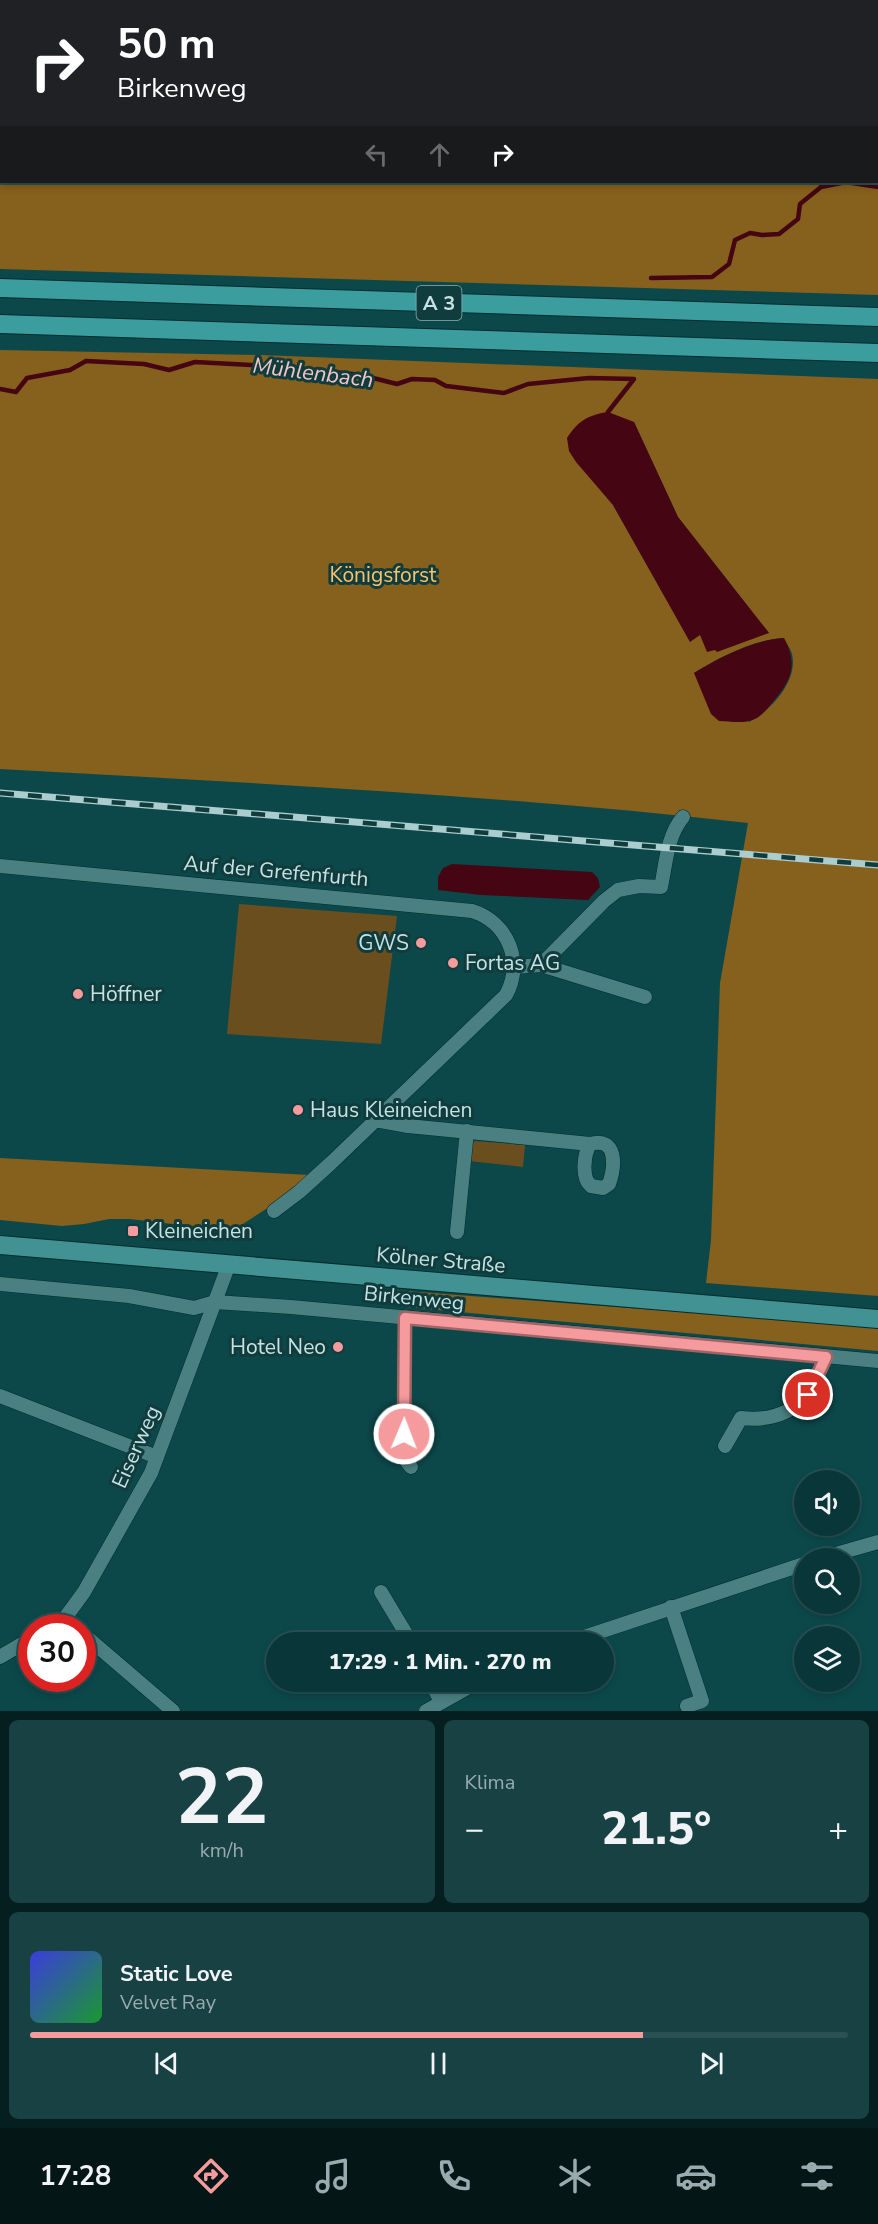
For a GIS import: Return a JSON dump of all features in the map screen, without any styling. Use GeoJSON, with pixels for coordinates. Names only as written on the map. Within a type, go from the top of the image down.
{"type":"FeatureCollection","features":[{"type":"Feature","properties":{"kind":"highway","name":"A 3"},"geometry":{"type":"LineString","coordinates":[[0,288],[878,317]]}},
{"type":"Feature","properties":{"kind":"highway","name":"A 3"},"geometry":{"type":"LineString","coordinates":[[0,324],[878,352]]}},
{"type":"Feature","properties":{"kind":"main road","name":"Kölner Straße"},"geometry":{"type":"LineString","coordinates":[[0,1245],[878,1319]]}},
{"type":"Feature","properties":{"kind":"street"},"geometry":{"type":"LineString","coordinates":[[541,964],[618,890],[639,886],[661,887],[670,839],[676,824],[682,817]]}},
{"type":"Feature","properties":{"kind":"street","name":"Auf der Grefenfurth"},"geometry":{"type":"LineString","coordinates":[[0,866],[472,911],[492,920],[501,929],[511,950],[514,967]]}},
{"type":"Feature","properties":{"kind":"street"},"geometry":{"type":"LineString","coordinates":[[274,1211],[299,1192],[498,1004],[512,984],[514,967],[541,964],[645,997]]}},
{"type":"Feature","properties":{"kind":"street"},"geometry":{"type":"LineString","coordinates":[[375,1120],[408,1126],[590,1144]]}},
{"type":"Feature","properties":{"kind":"street"},"geometry":{"type":"LineString","coordinates":[[457,1232],[466,1131]]}},
{"type":"Feature","properties":{"kind":"street","name":"Eiserweg"},"geometry":{"type":"LineString","coordinates":[[67,1614],[99,1567],[151,1473],[229,1264]]}},
{"type":"Feature","properties":{"kind":"street","name":"Birkenweg"},"geometry":{"type":"LineString","coordinates":[[0,1284],[129,1296],[194,1308],[215,1302],[291,1306],[878,1360]]}},
{"type":"Feature","properties":{"kind":"street"},"geometry":{"type":"LineString","coordinates":[[405,1318],[404,1458],[411,1467]]}},
{"type":"Feature","properties":{"kind":"street"},"geometry":{"type":"LineString","coordinates":[[725,1446],[741,1418],[771,1418],[786,1412],[808,1395],[826,1357]]}},
{"type":"Feature","properties":{"kind":"street"},"geometry":{"type":"LineString","coordinates":[[0,1396],[157,1456]]}},
{"type":"Feature","properties":{"kind":"street"},"geometry":{"type":"LineString","coordinates":[[857,1548],[878,1542]]}},
{"type":"Feature","properties":{"kind":"street"},"geometry":{"type":"LineString","coordinates":[[598,1632],[794,1567]]}},
{"type":"Feature","properties":{"kind":"street"},"geometry":{"type":"LineString","coordinates":[[381,1592],[405,1632]]}},
{"type":"Feature","properties":{"kind":"street"},"geometry":{"type":"LineString","coordinates":[[671,1607],[702,1701],[687,1706]]}},
{"type":"Feature","properties":{"kind":"street"},"geometry":{"type":"LineString","coordinates":[[96,1645],[173,1711]]}},
{"type":"Feature","properties":{"kind":"street"},"geometry":{"type":"LineString","coordinates":[[0,1657],[18,1646]]}},
{"type":"Feature","properties":{"kind":"street"},"geometry":{"type":"LineString","coordinates":[[436,1692],[441,1702]]}},
{"type":"Feature","properties":{"kind":"street"},"geometry":{"type":"LineString","coordinates":[[426,1711],[460,1692]]}},
{"type":"Feature","properties":{"kind":"shaded area"},"geometry":{"type":"Polygon","coordinates":[[[608,412],[634,422],[678,517],[769,633],[717,652],[715,650],[707,652],[700,635],[690,642],[613,505],[569,451],[567,438],[575,427],[589,417],[608,412]]]}},
{"type":"Feature","properties":{"kind":"shaded area"},"geometry":{"type":"Polygon","coordinates":[[[784,638],[792,664],[789,679],[780,694],[755,719],[744,722],[719,721],[711,714],[694,673],[737,650],[772,639],[784,638]]]}},
{"type":"Feature","properties":{"kind":"shaded area"},"geometry":{"type":"Polygon","coordinates":[[[452,864],[592,872],[598,878],[600,887],[588,900],[481,895],[438,890],[438,877],[443,868],[452,864]]]}},
{"type":"Feature","properties":{"kind":"shaded area"},"geometry":{"type":"Polygon","coordinates":[[[239,904],[397,916],[381,1044],[227,1034],[239,904]]]}},
{"type":"Feature","properties":{"kind":"shaded area"},"geometry":{"type":"Polygon","coordinates":[[[475,1141],[525,1145],[523,1167],[469,1161],[470,1145],[475,1141]]]}},
{"type":"Feature","properties":{"kind":"green space"},"geometry":{"type":"Polygon","coordinates":[[[0,183],[878,183],[878,295],[0,269],[0,183]]]}},
{"type":"Feature","properties":{"kind":"green space","name":"Königsforst"},"geometry":{"type":"Polygon","coordinates":[[[0,350],[261,355],[878,379],[878,1296],[706,1283],[711,1240],[720,983],[748,823],[468,797],[0,769],[0,350]],[[634,422],[569,451],[613,505],[690,641],[700,634],[769,633],[678,517],[634,422]],[[783,638],[760,642],[725,655],[694,673],[749,722],[775,702],[788,682],[793,661],[791,651],[783,638]]]}},
{"type":"Feature","properties":{"kind":"green space"},"geometry":{"type":"Polygon","coordinates":[[[0,1158],[310,1175],[269,1207],[232,1231],[130,1219],[109,1219],[62,1226],[0,1220],[0,1158]]]}},
{"type":"Feature","properties":{"kind":"green space"},"geometry":{"type":"Polygon","coordinates":[[[367,1288],[878,1327],[878,1351],[406,1307],[406,1297],[367,1293],[367,1288]]]}},
{"type":"Feature","properties":{"kind":"waterway","name":"Mühlenbach"},"geometry":{"type":"LineString","coordinates":[[651,278],[712,277],[729,264],[735,240],[750,233],[779,234],[798,219],[800,204],[821,187],[841,183]]}},
{"type":"Feature","properties":{"kind":"waterway","name":"Mühlenbach"},"geometry":{"type":"LineString","coordinates":[[852,183],[878,187]]}},
{"type":"Feature","properties":{"kind":"waterway","name":"Mühlenbach"},"geometry":{"type":"LineString","coordinates":[[0,389],[16,392],[27,378],[70,370],[86,361],[144,364],[169,370],[195,362],[287,367],[361,375],[397,384],[412,379],[435,380],[446,386],[504,393],[528,384],[589,378],[634,379],[608,412]]}},
{"type":"Feature","properties":{"kind":"railway"},"geometry":{"type":"LineString","coordinates":[[0,793],[878,865]]}},
{"type":"Feature","properties":{"kind":"place","name":"GWS"},"geometry":{"type":"Point","coordinates":[421,943]}},
{"type":"Feature","properties":{"kind":"place","name":"Fortas AG"},"geometry":{"type":"Point","coordinates":[453,963]}},
{"type":"Feature","properties":{"kind":"place","name":"Höffner"},"geometry":{"type":"Point","coordinates":[78,994]}},
{"type":"Feature","properties":{"kind":"place","name":"Haus Kleineichen"},"geometry":{"type":"Point","coordinates":[298,1110]}},
{"type":"Feature","properties":{"kind":"place","name":"Kleineichen"},"geometry":{"type":"Point","coordinates":[133,1231]}},
{"type":"Feature","properties":{"kind":"place","name":"Hotel Neo"},"geometry":{"type":"Point","coordinates":[338,1347]}},
{"type":"Feature","properties":{"kind":"route"},"geometry":{"type":"LineString","coordinates":[[404,1434],[405,1318],[826,1357],[808,1395]]}}]}
